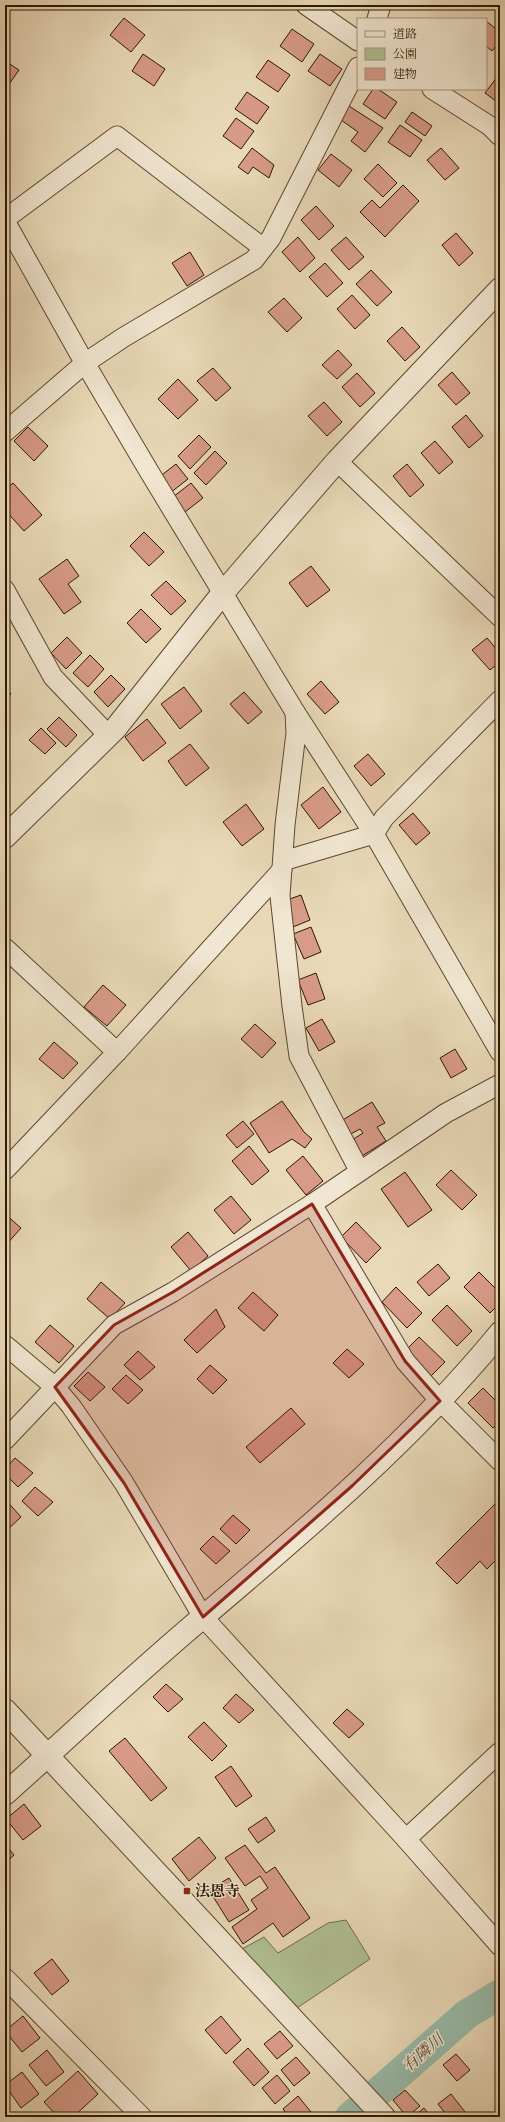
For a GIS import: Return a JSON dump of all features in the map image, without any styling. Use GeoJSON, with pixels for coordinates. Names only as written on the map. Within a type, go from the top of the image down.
{"type":"FeatureCollection","features":[{"type":"Feature","properties":{"kind":"street"},"geometry":{"type":"LineString","coordinates":[[306,5],[357,40]]}},
{"type":"Feature","properties":{"kind":"street"},"geometry":{"type":"LineString","coordinates":[[377,18],[381,5]]}},
{"type":"Feature","properties":{"kind":"street"},"geometry":{"type":"LineString","coordinates":[[5,432],[85,364],[124,337],[254,260],[271,238],[357,69]]}},
{"type":"Feature","properties":{"kind":"street"},"geometry":{"type":"LineString","coordinates":[[434,90],[490,126],[500,136]]}},
{"type":"Feature","properties":{"kind":"street"},"geometry":{"type":"LineString","coordinates":[[263,248],[116,136],[5,220],[85,364],[222,594],[295,712],[374,834],[500,1052]]}},
{"type":"Feature","properties":{"kind":"street"},"geometry":{"type":"LineString","coordinates":[[5,837],[109,736],[222,594],[337,461],[500,289]]}},
{"type":"Feature","properties":{"kind":"street"},"geometry":{"type":"LineString","coordinates":[[337,461],[500,617]]}},
{"type":"Feature","properties":{"kind":"street"},"geometry":{"type":"LineString","coordinates":[[5,590],[52,677],[109,736]]}},
{"type":"Feature","properties":{"kind":"street"},"geometry":{"type":"LineString","coordinates":[[5,1170],[117,1052],[282,865],[374,834],[384,818],[500,700]]}},
{"type":"Feature","properties":{"kind":"street"},"geometry":{"type":"LineString","coordinates":[[295,712],[296,733],[280,896],[299,1056],[359,1170]]}},
{"type":"Feature","properties":{"kind":"street"},"geometry":{"type":"LineString","coordinates":[[5,948],[117,1052]]}},
{"type":"Feature","properties":{"kind":"street"},"geometry":{"type":"LineString","coordinates":[[5,1440],[114,1325],[173,1292],[312,1204],[359,1170],[446,1113],[500,1084]]}},
{"type":"Feature","properties":{"kind":"street"},"geometry":{"type":"LineString","coordinates":[[312,1204],[405,1361],[440,1401],[500,1461]]}},
{"type":"Feature","properties":{"kind":"street"},"geometry":{"type":"LineString","coordinates":[[5,1794],[352,1486],[414,1429],[500,1333]]}},
{"type":"Feature","properties":{"kind":"street"},"geometry":{"type":"LineString","coordinates":[[5,1345],[56,1387],[71,1406],[124,1484],[203,1617],[406,1838],[500,1946]]}},
{"type":"Feature","properties":{"kind":"street"},"geometry":{"type":"LineString","coordinates":[[5,1710],[373,2106]]}},
{"type":"Feature","properties":{"kind":"street"},"geometry":{"type":"LineString","coordinates":[[406,1838],[500,1752]]}},
{"type":"Feature","properties":{"kind":"street"},"geometry":{"type":"LineString","coordinates":[[5,1978],[142,2117]]}},
{"type":"Feature","properties":{"kind":"highlighted area"},"geometry":{"type":"Polygon","coordinates":[[[312,1204],[405,1361],[440,1401],[352,1486],[203,1617],[124,1483],[55,1387],[114,1325],[173,1292],[312,1204]]]}},
{"type":"Feature","properties":{"kind":"green space"},"geometry":{"type":"Polygon","coordinates":[[[346,1920],[370,1959],[297,2008],[240,1950],[264,1937],[278,1953],[328,1923],[346,1920]]]}},
{"type":"Feature","properties":{"kind":"building"},"geometry":{"type":"Polygon","coordinates":[[[124,18],[145,35],[131,52],[110,35],[124,18]]]}},
{"type":"Feature","properties":{"kind":"building"},"geometry":{"type":"Polygon","coordinates":[[[487,22],[500,32],[500,41],[492,51],[487,47],[487,22]]]}},
{"type":"Feature","properties":{"kind":"building"},"geometry":{"type":"Polygon","coordinates":[[[292,29],[314,44],[302,62],[280,46],[292,29]]]}},
{"type":"Feature","properties":{"kind":"building"},"geometry":{"type":"Polygon","coordinates":[[[143,54],[165,69],[154,86],[132,71],[143,54]]]}},
{"type":"Feature","properties":{"kind":"building"},"geometry":{"type":"Polygon","coordinates":[[[320,54],[342,69],[330,86],[308,71],[320,54]]]}},
{"type":"Feature","properties":{"kind":"building"},"geometry":{"type":"Polygon","coordinates":[[[268,60],[290,75],[278,92],[256,77],[268,60]]]}},
{"type":"Feature","properties":{"kind":"building"},"geometry":{"type":"Polygon","coordinates":[[[5,61],[19,70],[7,87],[5,86],[5,61]]]}},
{"type":"Feature","properties":{"kind":"building"},"geometry":{"type":"Polygon","coordinates":[[[497,77],[500,80],[500,104],[485,93],[497,77]]]}},
{"type":"Feature","properties":{"kind":"building"},"geometry":{"type":"Polygon","coordinates":[[[372,90],[379,90],[397,102],[385,119],[363,104],[372,90]]]}},
{"type":"Feature","properties":{"kind":"building"},"geometry":{"type":"Polygon","coordinates":[[[247,92],[269,107],[257,124],[235,109],[247,92]]]}},
{"type":"Feature","properties":{"kind":"building"},"geometry":{"type":"Polygon","coordinates":[[[349,106],[383,128],[365,152],[351,141],[358,132],[341,120],[349,106]]]}},
{"type":"Feature","properties":{"kind":"building"},"geometry":{"type":"Polygon","coordinates":[[[412,112],[432,126],[425,136],[405,122],[412,112]]]}},
{"type":"Feature","properties":{"kind":"building"},"geometry":{"type":"Polygon","coordinates":[[[236,118],[254,131],[241,149],[223,136],[236,118]]]}},
{"type":"Feature","properties":{"kind":"building"},"geometry":{"type":"Polygon","coordinates":[[[400,125],[422,140],[410,157],[388,142],[400,125]]]}},
{"type":"Feature","properties":{"kind":"building"},"geometry":{"type":"Polygon","coordinates":[[[252,148],[274,165],[269,178],[253,167],[248,174],[238,167],[252,148]]]}},
{"type":"Feature","properties":{"kind":"building"},"geometry":{"type":"Polygon","coordinates":[[[441,148],[459,168],[445,180],[427,160],[441,148]]]}},
{"type":"Feature","properties":{"kind":"building"},"geometry":{"type":"Polygon","coordinates":[[[331,154],[352,170],[339,187],[318,170],[331,154]]]}},
{"type":"Feature","properties":{"kind":"building"},"geometry":{"type":"Polygon","coordinates":[[[378,164],[397,183],[383,197],[364,179],[378,164]]]}},
{"type":"Feature","properties":{"kind":"building"},"geometry":{"type":"Polygon","coordinates":[[[403,185],[419,201],[385,237],[360,212],[372,200],[380,208],[403,185]]]}},
{"type":"Feature","properties":{"kind":"building"},"geometry":{"type":"Polygon","coordinates":[[[316,206],[334,226],[319,240],[301,220],[316,206]]]}},
{"type":"Feature","properties":{"kind":"building"},"geometry":{"type":"Polygon","coordinates":[[[456,233],[473,253],[459,266],[442,245],[456,233]]]}},
{"type":"Feature","properties":{"kind":"building"},"geometry":{"type":"Polygon","coordinates":[[[298,237],[315,258],[300,272],[282,252],[298,237]]]}},
{"type":"Feature","properties":{"kind":"building"},"geometry":{"type":"Polygon","coordinates":[[[346,237],[364,257],[349,270],[331,250],[346,237]]]}},
{"type":"Feature","properties":{"kind":"building"},"geometry":{"type":"Polygon","coordinates":[[[190,252],[204,275],[187,286],[172,263],[190,252]]]}},
{"type":"Feature","properties":{"kind":"building"},"geometry":{"type":"Polygon","coordinates":[[[325,263],[343,283],[327,297],[309,277],[325,263]]]}},
{"type":"Feature","properties":{"kind":"building"},"geometry":{"type":"Polygon","coordinates":[[[371,270],[392,292],[377,306],[356,284],[371,270]]]}},
{"type":"Feature","properties":{"kind":"building"},"geometry":{"type":"Polygon","coordinates":[[[352,295],[370,315],[355,329],[337,309],[352,295]]]}},
{"type":"Feature","properties":{"kind":"building"},"geometry":{"type":"Polygon","coordinates":[[[284,298],[302,318],[287,332],[268,312],[284,298]]]}},
{"type":"Feature","properties":{"kind":"building"},"geometry":{"type":"Polygon","coordinates":[[[402,327],[420,347],[405,361],[387,341],[402,327]]]}},
{"type":"Feature","properties":{"kind":"building"},"geometry":{"type":"Polygon","coordinates":[[[338,350],[352,365],[337,379],[322,365],[338,350]]]}},
{"type":"Feature","properties":{"kind":"building"},"geometry":{"type":"Polygon","coordinates":[[[213,368],[231,388],[216,401],[197,381],[213,368]]]}},
{"type":"Feature","properties":{"kind":"building"},"geometry":{"type":"Polygon","coordinates":[[[452,372],[470,393],[456,405],[438,385],[452,372]]]}},
{"type":"Feature","properties":{"kind":"building"},"geometry":{"type":"Polygon","coordinates":[[[357,373],[375,393],[360,407],[342,387],[357,373]]]}},
{"type":"Feature","properties":{"kind":"building"},"geometry":{"type":"Polygon","coordinates":[[[178,379],[198,400],[178,419],[158,399],[178,379]]]}},
{"type":"Feature","properties":{"kind":"building"},"geometry":{"type":"Polygon","coordinates":[[[324,402],[342,422],[327,436],[308,416],[324,402]]]}},
{"type":"Feature","properties":{"kind":"building"},"geometry":{"type":"Polygon","coordinates":[[[466,415],[483,436],[469,448],[452,427],[466,415]]]}},
{"type":"Feature","properties":{"kind":"building"},"geometry":{"type":"Polygon","coordinates":[[[28,427],[48,446],[34,461],[14,441],[28,427]]]}},
{"type":"Feature","properties":{"kind":"building"},"geometry":{"type":"Polygon","coordinates":[[[199,435],[211,447],[190,469],[178,456],[199,435]]]}},
{"type":"Feature","properties":{"kind":"building"},"geometry":{"type":"Polygon","coordinates":[[[435,441],[453,462],[439,474],[421,453],[435,441]]]}},
{"type":"Feature","properties":{"kind":"building"},"geometry":{"type":"Polygon","coordinates":[[[215,451],[227,463],[206,485],[194,473],[215,451]]]}},
{"type":"Feature","properties":{"kind":"building"},"geometry":{"type":"Polygon","coordinates":[[[176,464],[188,479],[170,493],[158,478],[176,464]]]}},
{"type":"Feature","properties":{"kind":"building"},"geometry":{"type":"Polygon","coordinates":[[[407,464],[424,485],[410,497],[393,476],[407,464]]]}},
{"type":"Feature","properties":{"kind":"building"},"geometry":{"type":"Polygon","coordinates":[[[13,483],[42,515],[24,531],[5,510],[5,490],[13,483]]]}},
{"type":"Feature","properties":{"kind":"building"},"geometry":{"type":"Polygon","coordinates":[[[191,483],[203,498],[185,512],[173,497],[191,483]]]}},
{"type":"Feature","properties":{"kind":"building"},"geometry":{"type":"Polygon","coordinates":[[[144,532],[164,552],[149,566],[130,546],[144,532]]]}},
{"type":"Feature","properties":{"kind":"building"},"geometry":{"type":"Polygon","coordinates":[[[67,559],[79,576],[68,584],[81,602],[64,614],[39,579],[67,559]]]}},
{"type":"Feature","properties":{"kind":"building"},"geometry":{"type":"Polygon","coordinates":[[[311,566],[330,590],[307,607],[289,583],[311,566]]]}},
{"type":"Feature","properties":{"kind":"building"},"geometry":{"type":"Polygon","coordinates":[[[166,581],[186,601],[171,615],[151,595],[166,581]]]}},
{"type":"Feature","properties":{"kind":"building"},"geometry":{"type":"Polygon","coordinates":[[[141,609],[161,629],[146,643],[127,623],[141,609]]]}},
{"type":"Feature","properties":{"kind":"building"},"geometry":{"type":"Polygon","coordinates":[[[67,637],[82,653],[66,669],[51,653],[67,637]]]}},
{"type":"Feature","properties":{"kind":"building"},"geometry":{"type":"Polygon","coordinates":[[[487,638],[500,653],[500,662],[490,670],[472,650],[487,638]]]}},
{"type":"Feature","properties":{"kind":"building"},"geometry":{"type":"Polygon","coordinates":[[[90,655],[104,669],[88,687],[73,673],[90,655]]]}},
{"type":"Feature","properties":{"kind":"building"},"geometry":{"type":"Polygon","coordinates":[[[111,675],[125,689],[108,707],[94,692],[111,675]]]}},
{"type":"Feature","properties":{"kind":"building"},"geometry":{"type":"Polygon","coordinates":[[[321,681],[339,702],[325,714],[307,694],[321,681]]]}},
{"type":"Feature","properties":{"kind":"building"},"geometry":{"type":"Polygon","coordinates":[[[5,687],[11,694],[5,700],[5,687]]]}},
{"type":"Feature","properties":{"kind":"building"},"geometry":{"type":"Polygon","coordinates":[[[184,687],[202,711],[180,729],[161,704],[184,687]]]}},
{"type":"Feature","properties":{"kind":"building"},"geometry":{"type":"Polygon","coordinates":[[[244,692],[262,712],[248,724],[230,704],[244,692]]]}},
{"type":"Feature","properties":{"kind":"building"},"geometry":{"type":"Polygon","coordinates":[[[59,717],[77,735],[66,747],[47,729],[59,717]]]}},
{"type":"Feature","properties":{"kind":"building"},"geometry":{"type":"Polygon","coordinates":[[[147,719],[166,743],[143,761],[125,737],[147,719]]]}},
{"type":"Feature","properties":{"kind":"building"},"geometry":{"type":"Polygon","coordinates":[[[41,728],[56,743],[45,754],[29,740],[41,728]]]}},
{"type":"Feature","properties":{"kind":"building"},"geometry":{"type":"Polygon","coordinates":[[[190,744],[209,768],[186,786],[168,761],[190,744]]]}},
{"type":"Feature","properties":{"kind":"building"},"geometry":{"type":"Polygon","coordinates":[[[368,754],[385,774],[371,786],[354,766],[368,754]]]}},
{"type":"Feature","properties":{"kind":"building"},"geometry":{"type":"Polygon","coordinates":[[[323,787],[341,812],[319,829],[301,805],[323,787]]]}},
{"type":"Feature","properties":{"kind":"building"},"geometry":{"type":"Polygon","coordinates":[[[246,804],[264,829],[242,846],[223,822],[246,804]]]}},
{"type":"Feature","properties":{"kind":"building"},"geometry":{"type":"Polygon","coordinates":[[[413,813],[430,833],[416,845],[399,825],[413,813]]]}},
{"type":"Feature","properties":{"kind":"building"},"geometry":{"type":"Polygon","coordinates":[[[301,895],[310,920],[293,927],[284,901],[301,895]]]}},
{"type":"Feature","properties":{"kind":"building"},"geometry":{"type":"Polygon","coordinates":[[[311,927],[321,952],[304,959],[293,934],[311,927]]]}},
{"type":"Feature","properties":{"kind":"building"},"geometry":{"type":"Polygon","coordinates":[[[316,973],[325,999],[308,1005],[298,980],[316,973]]]}},
{"type":"Feature","properties":{"kind":"building"},"geometry":{"type":"Polygon","coordinates":[[[103,985],[126,1005],[107,1026],[84,1007],[103,985]]]}},
{"type":"Feature","properties":{"kind":"building"},"geometry":{"type":"Polygon","coordinates":[[[322,1019],[335,1042],[319,1051],[306,1028],[322,1019]]]}},
{"type":"Feature","properties":{"kind":"building"},"geometry":{"type":"Polygon","coordinates":[[[255,1024],[276,1043],[262,1058],[241,1039],[255,1024]]]}},
{"type":"Feature","properties":{"kind":"building"},"geometry":{"type":"Polygon","coordinates":[[[54,1042],[78,1063],[63,1079],[39,1059],[54,1042]]]}},
{"type":"Feature","properties":{"kind":"building"},"geometry":{"type":"Polygon","coordinates":[[[455,1049],[467,1069],[451,1078],[440,1058],[455,1049]]]}},
{"type":"Feature","properties":{"kind":"building"},"geometry":{"type":"Polygon","coordinates":[[[282,1101],[304,1132],[312,1139],[305,1148],[292,1139],[269,1153],[250,1123],[282,1101]]]}},
{"type":"Feature","properties":{"kind":"building"},"geometry":{"type":"Polygon","coordinates":[[[372,1102],[385,1123],[377,1127],[386,1141],[362,1156],[352,1140],[363,1133],[360,1129],[349,1135],[341,1121],[372,1102]]]}},
{"type":"Feature","properties":{"kind":"building"},"geometry":{"type":"Polygon","coordinates":[[[243,1121],[254,1134],[237,1148],[226,1135],[243,1121]]]}},
{"type":"Feature","properties":{"kind":"building"},"geometry":{"type":"Polygon","coordinates":[[[249,1146],[269,1171],[252,1185],[232,1161],[249,1146]]]}},
{"type":"Feature","properties":{"kind":"building"},"geometry":{"type":"Polygon","coordinates":[[[303,1156],[323,1181],[306,1195],[286,1170],[303,1156]]]}},
{"type":"Feature","properties":{"kind":"building"},"geometry":{"type":"Polygon","coordinates":[[[451,1170],[477,1195],[462,1210],[436,1185],[451,1170]]]}},
{"type":"Feature","properties":{"kind":"building"},"geometry":{"type":"Polygon","coordinates":[[[405,1172],[432,1210],[408,1227],[381,1189],[405,1172]]]}},
{"type":"Feature","properties":{"kind":"building"},"geometry":{"type":"Polygon","coordinates":[[[231,1196],[251,1220],[234,1234],[214,1210],[231,1196]]]}},
{"type":"Feature","properties":{"kind":"building"},"geometry":{"type":"Polygon","coordinates":[[[500,1210],[500,1219],[495,1215],[500,1210]]]}},
{"type":"Feature","properties":{"kind":"building"},"geometry":{"type":"Polygon","coordinates":[[[5,1214],[21,1228],[6,1245],[5,1244],[5,1214]]]}},
{"type":"Feature","properties":{"kind":"building"},"geometry":{"type":"Polygon","coordinates":[[[356,1222],[381,1248],[366,1263],[341,1237],[356,1222]]]}},
{"type":"Feature","properties":{"kind":"building"},"geometry":{"type":"Polygon","coordinates":[[[188,1232],[208,1256],[191,1271],[171,1247],[188,1232]]]}},
{"type":"Feature","properties":{"kind":"building"},"geometry":{"type":"Polygon","coordinates":[[[438,1264],[450,1278],[429,1296],[417,1282],[438,1264]]]}},
{"type":"Feature","properties":{"kind":"building"},"geometry":{"type":"Polygon","coordinates":[[[479,1272],[500,1293],[500,1303],[490,1313],[464,1287],[479,1272]]]}},
{"type":"Feature","properties":{"kind":"building"},"geometry":{"type":"Polygon","coordinates":[[[101,1282],[125,1303],[110,1319],[87,1299],[101,1282]]]}},
{"type":"Feature","properties":{"kind":"building"},"geometry":{"type":"Polygon","coordinates":[[[396,1287],[422,1313],[407,1328],[382,1302],[396,1287]]]}},
{"type":"Feature","properties":{"kind":"building"},"geometry":{"type":"Polygon","coordinates":[[[253,1292],[278,1315],[264,1331],[238,1308],[253,1292]]]}},
{"type":"Feature","properties":{"kind":"building"},"geometry":{"type":"Polygon","coordinates":[[[447,1305],[472,1331],[457,1346],[432,1320],[447,1305]]]}},
{"type":"Feature","properties":{"kind":"building"},"geometry":{"type":"Polygon","coordinates":[[[216,1309],[225,1327],[197,1353],[184,1340],[216,1309]]]}},
{"type":"Feature","properties":{"kind":"building"},"geometry":{"type":"Polygon","coordinates":[[[50,1325],[74,1346],[59,1363],[35,1342],[50,1325]]]}},
{"type":"Feature","properties":{"kind":"building"},"geometry":{"type":"Polygon","coordinates":[[[419,1337],[445,1362],[430,1377],[405,1351],[419,1337]]]}},
{"type":"Feature","properties":{"kind":"building"},"geometry":{"type":"Polygon","coordinates":[[[347,1349],[364,1364],[349,1378],[333,1363],[347,1349]]]}},
{"type":"Feature","properties":{"kind":"building"},"geometry":{"type":"Polygon","coordinates":[[[138,1351],[155,1367],[140,1380],[124,1365],[138,1351]]]}},
{"type":"Feature","properties":{"kind":"building"},"geometry":{"type":"Polygon","coordinates":[[[210,1365],[227,1380],[213,1394],[197,1379],[210,1365]]]}},
{"type":"Feature","properties":{"kind":"building"},"geometry":{"type":"Polygon","coordinates":[[[88,1372],[105,1387],[90,1401],[74,1386],[88,1372]]]}},
{"type":"Feature","properties":{"kind":"building"},"geometry":{"type":"Polygon","coordinates":[[[126,1375],[143,1390],[128,1404],[112,1389],[126,1375]]]}},
{"type":"Feature","properties":{"kind":"building"},"geometry":{"type":"Polygon","coordinates":[[[483,1388],[500,1405],[500,1422],[493,1428],[468,1403],[483,1388]]]}},
{"type":"Feature","properties":{"kind":"building"},"geometry":{"type":"Polygon","coordinates":[[[291,1408],[305,1424],[260,1463],[246,1447],[291,1408]]]}},
{"type":"Feature","properties":{"kind":"building"},"geometry":{"type":"Polygon","coordinates":[[[500,1437],[500,1445],[496,1441],[500,1437]]]}},
{"type":"Feature","properties":{"kind":"building"},"geometry":{"type":"Polygon","coordinates":[[[15,1458],[33,1473],[18,1487],[5,1474],[5,1469],[15,1458]]]}},
{"type":"Feature","properties":{"kind":"building"},"geometry":{"type":"Polygon","coordinates":[[[35,1487],[53,1502],[38,1516],[22,1501],[35,1487]]]}},
{"type":"Feature","properties":{"kind":"building"},"geometry":{"type":"Polygon","coordinates":[[[5,1499],[21,1517],[6,1531],[5,1529],[5,1499]]]}},
{"type":"Feature","properties":{"kind":"building"},"geometry":{"type":"Polygon","coordinates":[[[500,1499],[500,1559],[498,1558],[487,1569],[480,1561],[457,1584],[436,1563],[500,1499]]]}},
{"type":"Feature","properties":{"kind":"building"},"geometry":{"type":"Polygon","coordinates":[[[233,1515],[250,1530],[236,1544],[220,1529],[233,1515]]]}},
{"type":"Feature","properties":{"kind":"building"},"geometry":{"type":"Polygon","coordinates":[[[213,1536],[230,1551],[216,1564],[200,1549],[213,1536]]]}},
{"type":"Feature","properties":{"kind":"building"},"geometry":{"type":"Polygon","coordinates":[[[166,1684],[183,1699],[168,1712],[153,1697],[166,1684]]]}},
{"type":"Feature","properties":{"kind":"building"},"geometry":{"type":"Polygon","coordinates":[[[236,1694],[254,1710],[239,1723],[223,1708],[236,1694]]]}},
{"type":"Feature","properties":{"kind":"building"},"geometry":{"type":"Polygon","coordinates":[[[347,1709],[364,1724],[349,1738],[333,1723],[347,1709]]]}},
{"type":"Feature","properties":{"kind":"building"},"geometry":{"type":"Polygon","coordinates":[[[204,1722],[227,1746],[212,1761],[188,1737],[204,1722]]]}},
{"type":"Feature","properties":{"kind":"building"},"geometry":{"type":"Polygon","coordinates":[[[125,1738],[167,1788],[151,1801],[109,1751],[125,1738]]]}},
{"type":"Feature","properties":{"kind":"building"},"geometry":{"type":"Polygon","coordinates":[[[231,1766],[252,1796],[236,1807],[215,1777],[231,1766]]]}},
{"type":"Feature","properties":{"kind":"building"},"geometry":{"type":"Polygon","coordinates":[[[24,1804],[41,1826],[23,1840],[6,1819],[24,1804]]]}},
{"type":"Feature","properties":{"kind":"building"},"geometry":{"type":"Polygon","coordinates":[[[266,1817],[275,1831],[258,1843],[248,1829],[266,1817]]]}},
{"type":"Feature","properties":{"kind":"building"},"geometry":{"type":"Polygon","coordinates":[[[199,1837],[216,1858],[189,1881],[172,1859],[199,1837]]]}},
{"type":"Feature","properties":{"kind":"building"},"geometry":{"type":"Polygon","coordinates":[[[5,1844],[14,1855],[5,1863],[5,1844]]]}},
{"type":"Feature","properties":{"kind":"building"},"geometry":{"type":"Polygon","coordinates":[[[245,1845],[266,1873],[275,1867],[310,1918],[283,1937],[273,1923],[243,1944],[232,1927],[257,1909],[251,1900],[268,1888],[260,1876],[245,1886],[225,1858],[245,1845]]]}},
{"type":"Feature","properties":{"kind":"building"},"geometry":{"type":"Polygon","coordinates":[[[229,1878],[249,1910],[229,1922],[209,1890],[229,1878]]]}},
{"type":"Feature","properties":{"kind":"building"},"geometry":{"type":"Polygon","coordinates":[[[52,1959],[69,1981],[52,1995],[34,1973],[52,1959]]]}},
{"type":"Feature","properties":{"kind":"building"},"geometry":{"type":"Polygon","coordinates":[[[23,2016],[40,2038],[22,2052],[5,2031],[23,2016]]]}},
{"type":"Feature","properties":{"kind":"building"},"geometry":{"type":"Polygon","coordinates":[[[221,2016],[241,2040],[226,2054],[205,2030],[221,2016]]]}},
{"type":"Feature","properties":{"kind":"building"},"geometry":{"type":"Polygon","coordinates":[[[280,2031],[293,2046],[277,2059],[264,2044],[280,2031]]]}},
{"type":"Feature","properties":{"kind":"building"},"geometry":{"type":"Polygon","coordinates":[[[248,2048],[269,2072],[254,2086],[233,2062],[248,2048]]]}},
{"type":"Feature","properties":{"kind":"building"},"geometry":{"type":"Polygon","coordinates":[[[47,2050],[64,2072],[46,2086],[29,2065],[47,2050]]]}},
{"type":"Feature","properties":{"kind":"building"},"geometry":{"type":"Polygon","coordinates":[[[456,2054],[470,2070],[457,2081],[443,2065],[456,2054]]]}},
{"type":"Feature","properties":{"kind":"building"},"geometry":{"type":"Polygon","coordinates":[[[500,2056],[500,2066],[495,2060],[500,2056]]]}},
{"type":"Feature","properties":{"kind":"building"},"geometry":{"type":"Polygon","coordinates":[[[296,2057],[310,2073],[294,2086],[281,2070],[296,2057]]]}},
{"type":"Feature","properties":{"kind":"building"},"geometry":{"type":"Polygon","coordinates":[[[78,2071],[98,2094],[73,2117],[58,2117],[44,2102],[78,2071]]]}},
{"type":"Feature","properties":{"kind":"building"},"geometry":{"type":"Polygon","coordinates":[[[22,2072],[39,2094],[21,2108],[5,2085],[22,2072]]]}},
{"type":"Feature","properties":{"kind":"building"},"geometry":{"type":"Polygon","coordinates":[[[277,2075],[290,2091],[275,2104],[262,2088],[277,2075]]]}},
{"type":"Feature","properties":{"kind":"building"},"geometry":{"type":"Polygon","coordinates":[[[405,2090],[420,2106],[407,2117],[393,2100],[405,2090]]]}},
{"type":"Feature","properties":{"kind":"building"},"geometry":{"type":"Polygon","coordinates":[[[451,2094],[469,2117],[448,2117],[438,2104],[451,2094]]]}},
{"type":"Feature","properties":{"kind":"building"},"geometry":{"type":"Polygon","coordinates":[[[298,2096],[311,2112],[305,2117],[289,2117],[283,2109],[298,2096]]]}},
{"type":"Feature","properties":{"kind":"building"},"geometry":{"type":"Polygon","coordinates":[[[424,2108],[431,2117],[413,2117],[424,2108]]]}},
{"type":"Feature","properties":{"kind":"waterway","name":"有隣川"},"geometry":{"type":"LineString","coordinates":[[350,2117],[467,2014],[500,1994]]}},
{"type":"Feature","properties":{"kind":"place","name":"法恩寺"},"geometry":{"type":"Point","coordinates":[187,1891]}}]}
